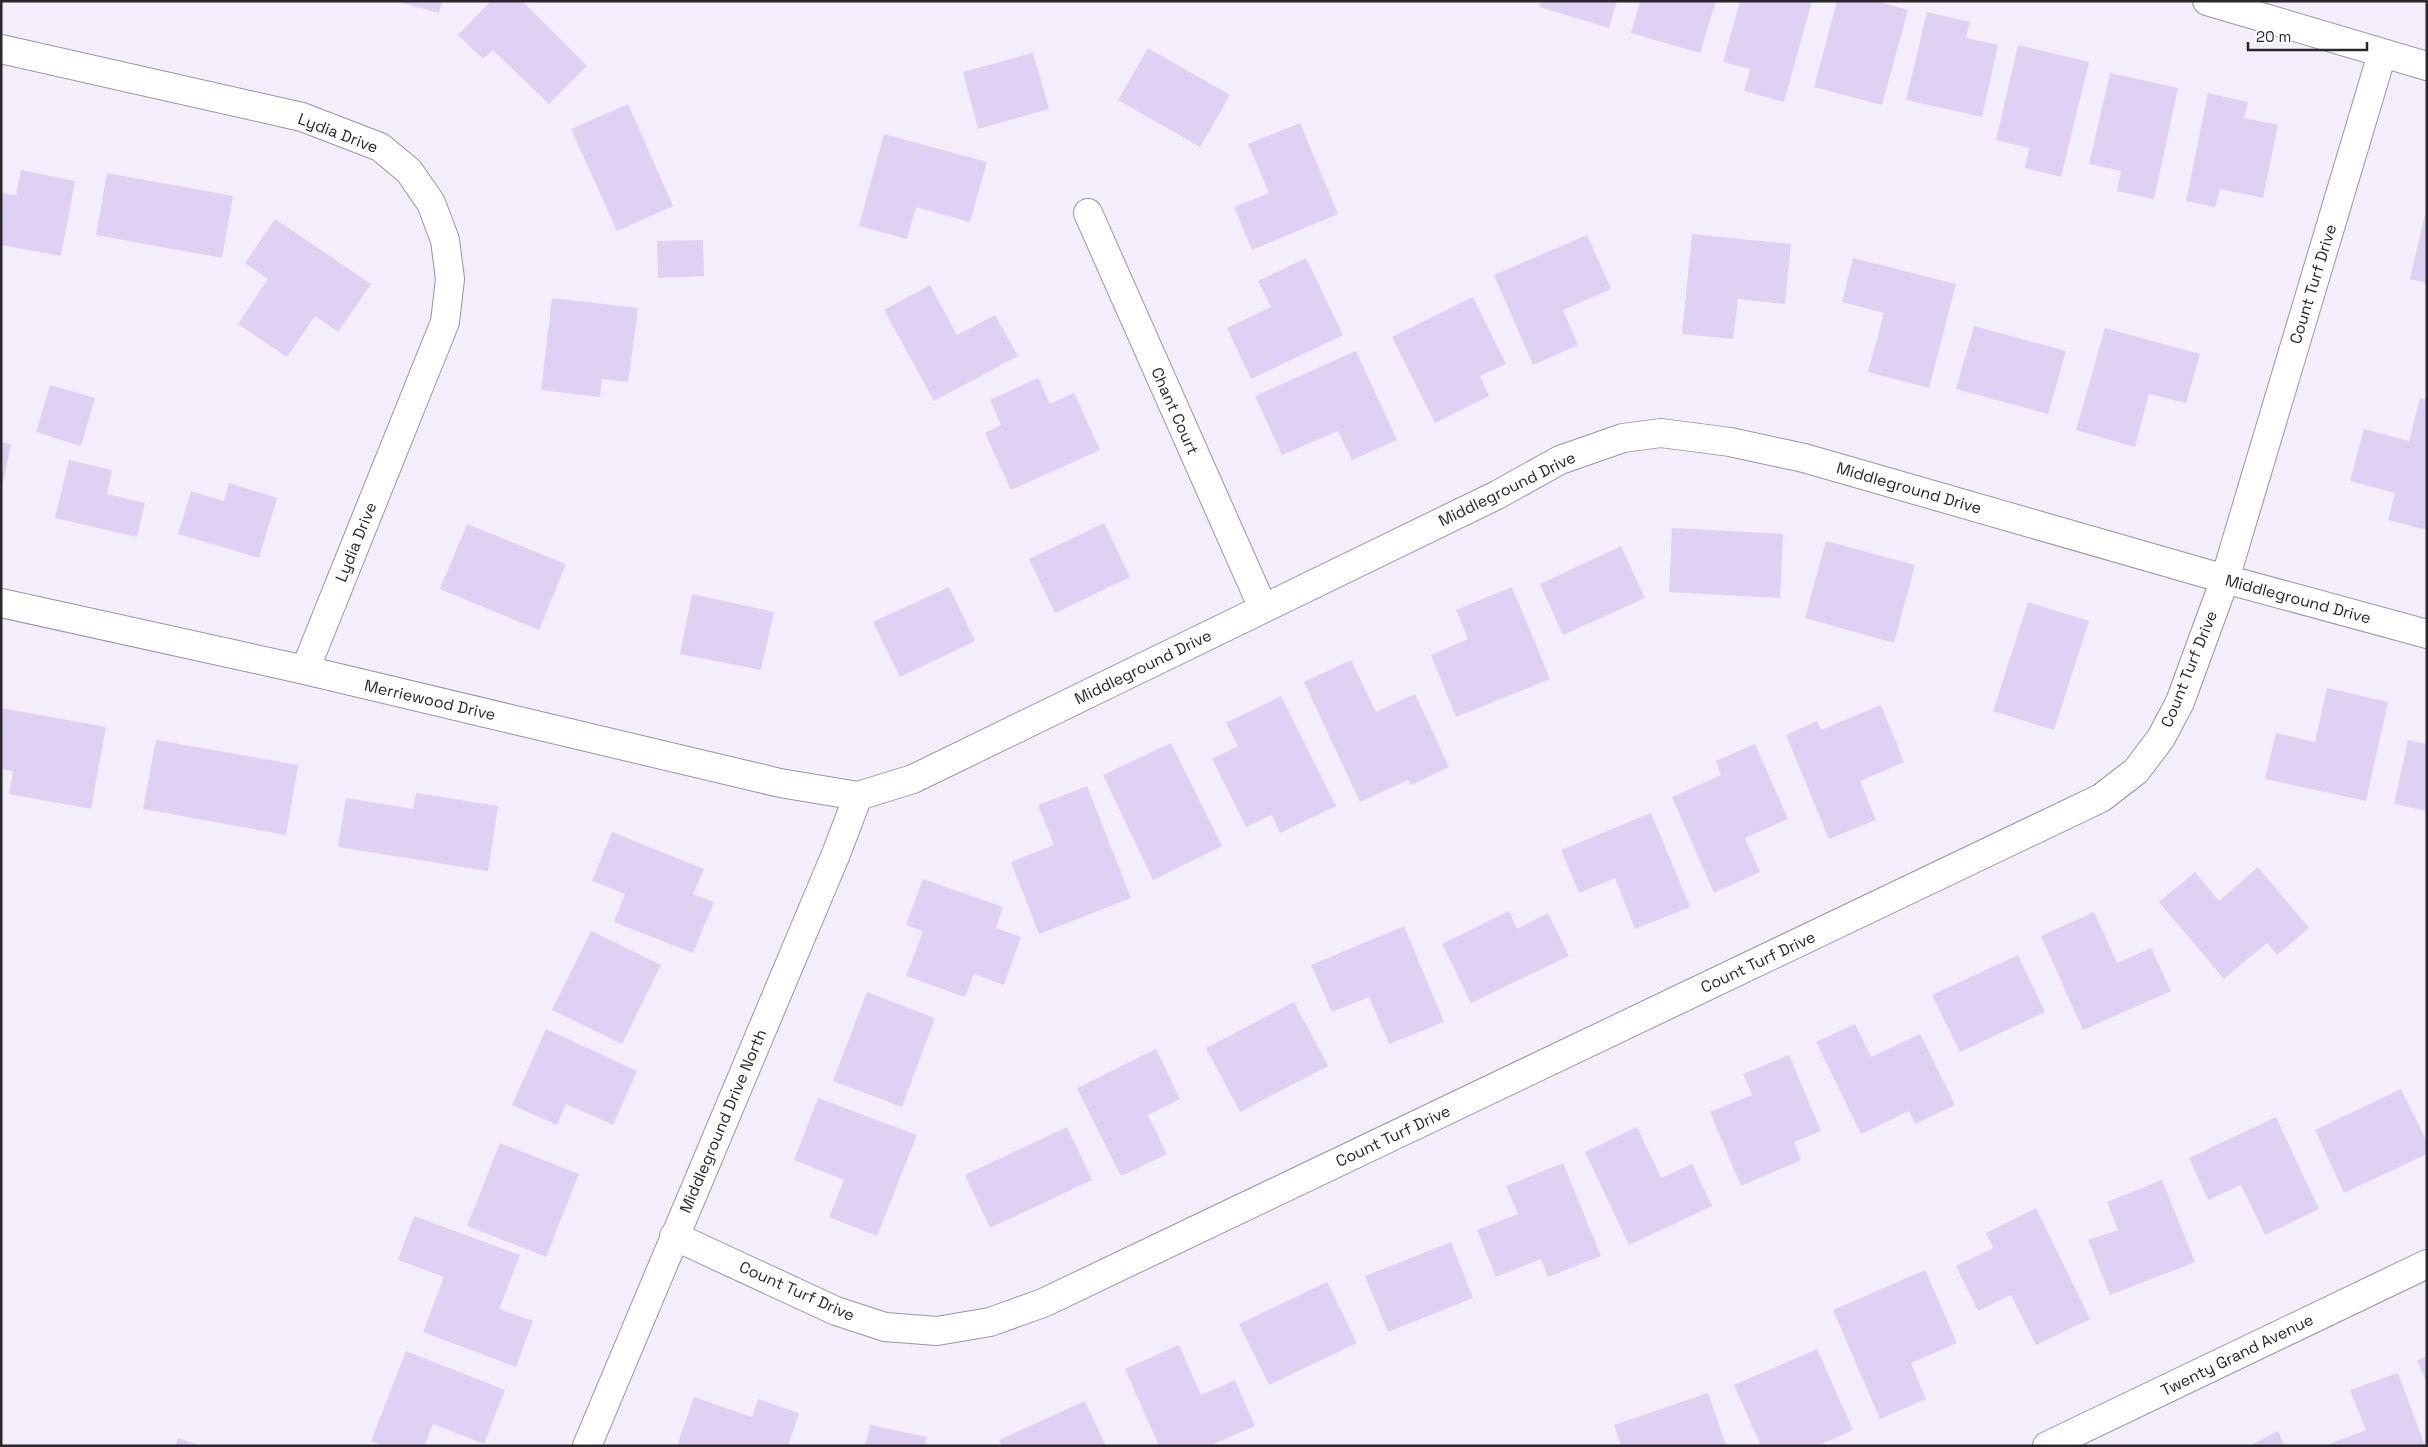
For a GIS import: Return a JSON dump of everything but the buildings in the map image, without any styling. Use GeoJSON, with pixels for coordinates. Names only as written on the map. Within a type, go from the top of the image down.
{"type":"FeatureCollection","features":[{"type":"Feature","properties":{"kind":"street"},"geometry":{"type":"LineString","coordinates":[[2207,1],[2427,66]]}},
{"type":"Feature","properties":{"kind":"street","name":"Lydia Drive"},"geometry":{"type":"LineString","coordinates":[[1,49],[302,117],[380,147],[409,171],[431,203],[445,240],[450,280],[446,322],[305,670]]}},
{"type":"Feature","properties":{"kind":"street","name":"Count Turf Drive"},"geometry":{"type":"LineString","coordinates":[[674,1236],[836,1311],[885,1327],[937,1331],[990,1322],[1043,1303],[2101,798],[2136,771],[2161,738],[2180,702],[2225,579],[2382,54]]}},
{"type":"Feature","properties":{"kind":"street","name":"Chant Court"},"geometry":{"type":"LineString","coordinates":[[1088,213],[1263,608]]}},
{"type":"Feature","properties":{"kind":"street","name":"Middleground Drive"},"geometry":{"type":"LineString","coordinates":[[858,796],[913,779],[1497,495],[1560,460],[1622,438],[1660,433],[1730,442],[1804,458],[2225,579],[2427,634]]}},
{"type":"Feature","properties":{"kind":"street","name":"Merriewood Drive"},"geometry":{"type":"LineString","coordinates":[[1,603],[305,670],[780,783],[858,796]]}},
{"type":"Feature","properties":{"kind":"street","name":"Middleground Drive North"},"geometry":{"type":"LineString","coordinates":[[586,1446],[836,854],[858,796]]}},
{"type":"Feature","properties":{"kind":"street","name":"Twenty Grand Avenue"},"geometry":{"type":"LineString","coordinates":[[2047,1446],[2427,1264]]}}]}
